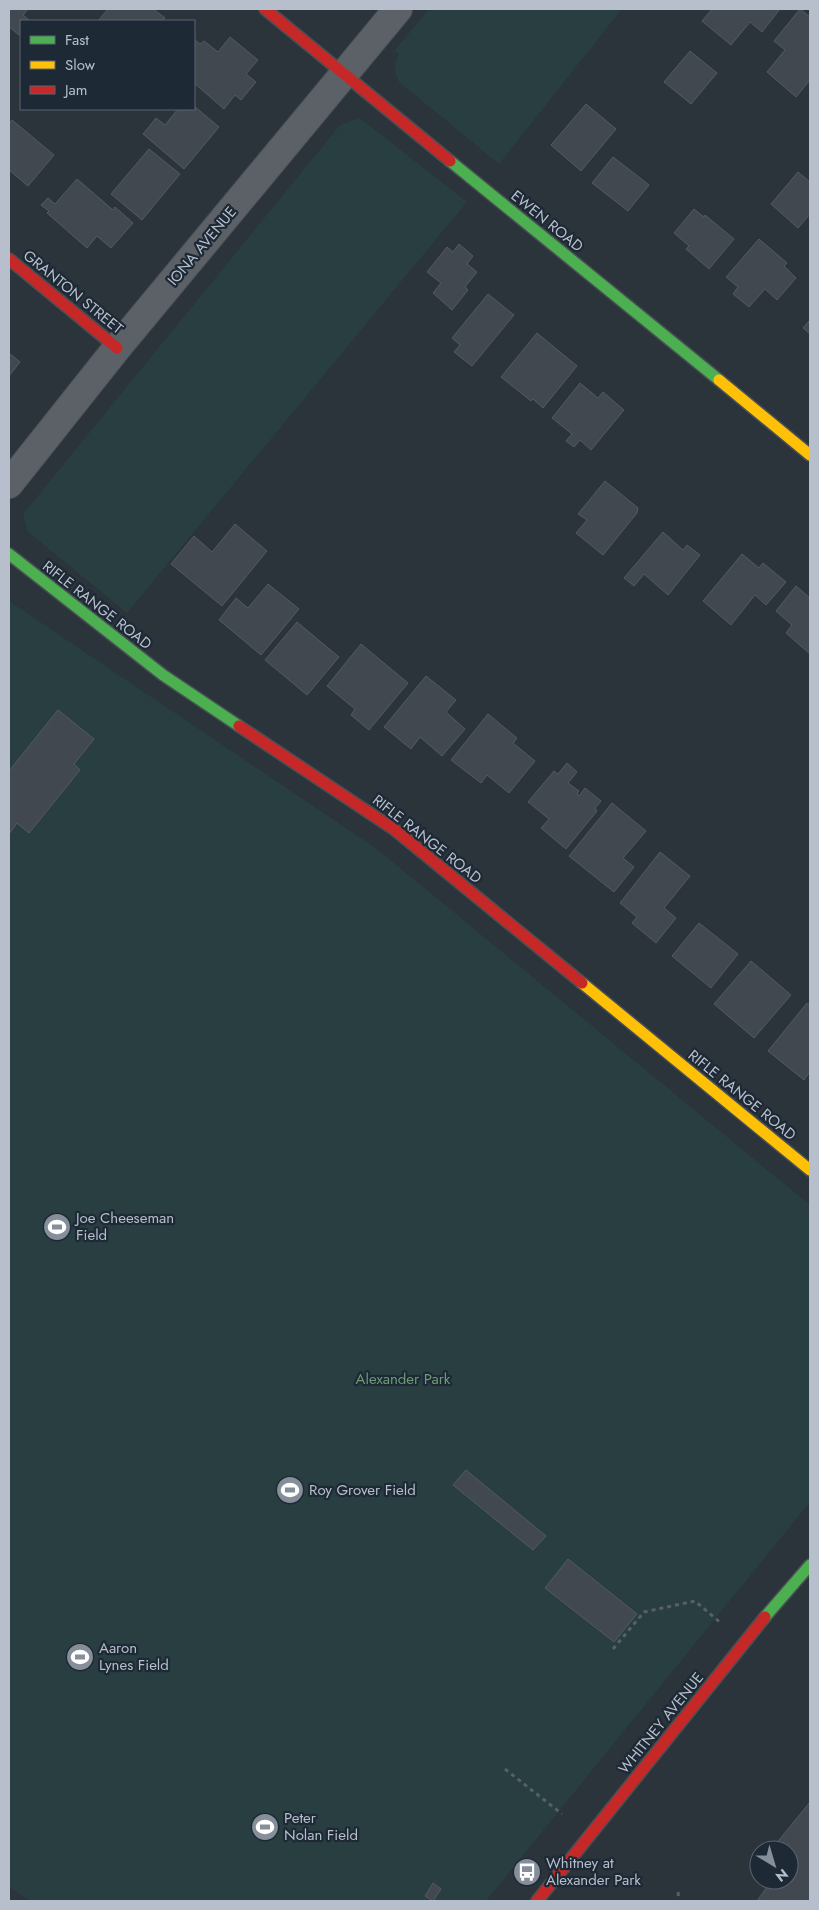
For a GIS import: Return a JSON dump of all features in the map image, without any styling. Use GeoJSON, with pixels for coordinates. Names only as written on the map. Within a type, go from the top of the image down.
{"type":"FeatureCollection","features":[{"type":"Feature","properties":{"kind":"street","name":"EWEN ROAD"},"geometry":{"type":"LineString","coordinates":[[265,9],[810,455]]}},
{"type":"Feature","properties":{"kind":"street","name":"IONA AVENUE"},"geometry":{"type":"LineString","coordinates":[[9,484],[118,348],[398,9]]}},
{"type":"Feature","properties":{"kind":"street","name":"GRANTON STREET"},"geometry":{"type":"LineString","coordinates":[[9,259],[118,348]]}},
{"type":"Feature","properties":{"kind":"street","name":"RIFLE RANGE ROAD"},"geometry":{"type":"LineString","coordinates":[[9,554],[163,675],[395,830],[810,1170]]}},
{"type":"Feature","properties":{"kind":"street","name":"WHITNEY AVENUE"},"geometry":{"type":"LineString","coordinates":[[537,1901],[743,1643],[810,1565]]}},
{"type":"Feature","properties":{"kind":"path"},"geometry":{"type":"LineString","coordinates":[[613,1649],[644,1612],[695,1601],[743,1643]]}},
{"type":"Feature","properties":{"kind":"path"},"geometry":{"type":"LineString","coordinates":[[505,1769],[562,1814]]}},
{"type":"Feature","properties":{"kind":"path"},"geometry":{"type":"LineString","coordinates":[[678,1892],[679,1901]]}},
{"type":"Feature","properties":{"kind":"green space"},"geometry":{"type":"Polygon","coordinates":[[[429,9],[622,9],[499,164],[399,82],[395,68],[399,54],[394,51],[429,9]]]}},
{"type":"Feature","properties":{"kind":"green space"},"geometry":{"type":"Polygon","coordinates":[[[360,118],[467,202],[127,613],[28,532],[23,514],[340,125],[360,118]]]}},
{"type":"Feature","properties":{"kind":"green space","name":"Alexander Park"},"geometry":{"type":"Polygon","coordinates":[[[9,601],[377,849],[810,1205],[810,1502],[486,1901],[30,1901],[9,1887],[9,601]]]}},
{"type":"Feature","properties":{"kind":"building"},"geometry":{"type":"Polygon","coordinates":[[[9,9],[28,9],[23,15],[29,20],[20,20],[19,35],[9,27],[9,9]]]}},
{"type":"Feature","properties":{"kind":"building"},"geometry":{"type":"Polygon","coordinates":[[[108,9],[153,9],[165,18],[163,20],[99,20],[108,9]]]}},
{"type":"Feature","properties":{"kind":"building"},"geometry":{"type":"Polygon","coordinates":[[[712,9],[780,9],[762,32],[750,22],[731,45],[702,21],[712,9]]]}},
{"type":"Feature","properties":{"kind":"building"},"geometry":{"type":"Polygon","coordinates":[[[800,9],[810,17],[810,80],[796,97],[767,72],[785,50],[774,41],[800,9]]]}},
{"type":"Feature","properties":{"kind":"building"},"geometry":{"type":"Polygon","coordinates":[[[230,37],[258,60],[246,74],[256,82],[241,100],[235,95],[224,109],[195,84],[195,40],[200,44],[204,41],[218,52],[230,37]]]}},
{"type":"Feature","properties":{"kind":"building"},"geometry":{"type":"Polygon","coordinates":[[[690,51],[717,73],[691,104],[664,82],[690,51]]]}},
{"type":"Feature","properties":{"kind":"building"},"geometry":{"type":"Polygon","coordinates":[[[586,104],[616,129],[581,171],[551,145],[586,104]]]}},
{"type":"Feature","properties":{"kind":"building"},"geometry":{"type":"Polygon","coordinates":[[[195,107],[219,127],[184,169],[143,134],[156,118],[165,125],[177,110],[195,110],[195,107]]]}},
{"type":"Feature","properties":{"kind":"building"},"geometry":{"type":"Polygon","coordinates":[[[12,120],[54,155],[28,186],[9,170],[9,124],[12,120]]]}},
{"type":"Feature","properties":{"kind":"building"},"geometry":{"type":"Polygon","coordinates":[[[149,149],[180,174],[142,220],[111,194],[149,149]]]}},
{"type":"Feature","properties":{"kind":"building"},"geometry":{"type":"Polygon","coordinates":[[[613,157],[649,185],[628,211],[592,183],[613,157]]]}},
{"type":"Feature","properties":{"kind":"building"},"geometry":{"type":"Polygon","coordinates":[[[798,172],[810,182],[810,214],[798,228],[771,204],[798,172]]]}},
{"type":"Feature","properties":{"kind":"building"},"geometry":{"type":"Polygon","coordinates":[[[77,179],[113,210],[115,207],[133,223],[111,248],[97,236],[87,248],[47,213],[49,211],[41,205],[48,198],[55,204],[77,179]]]}},
{"type":"Feature","properties":{"kind":"building"},"geometry":{"type":"Polygon","coordinates":[[[694,209],[704,217],[705,215],[734,239],[709,269],[686,249],[689,246],[674,233],[694,209]]]}},
{"type":"Feature","properties":{"kind":"building"},"geometry":{"type":"Polygon","coordinates":[[[759,239],[787,263],[784,266],[796,278],[777,300],[765,289],[749,307],[733,294],[738,287],[726,277],[759,239]]]}},
{"type":"Feature","properties":{"kind":"building"},"geometry":{"type":"Polygon","coordinates":[[[459,244],[473,256],[467,264],[477,272],[465,287],[468,290],[452,310],[433,293],[441,283],[427,272],[447,247],[453,252],[459,244]]]}},
{"type":"Feature","properties":{"kind":"building"},"geometry":{"type":"Polygon","coordinates":[[[488,294],[514,315],[472,366],[454,352],[460,345],[452,338],[488,294]]]}},
{"type":"Feature","properties":{"kind":"building"},"geometry":{"type":"Polygon","coordinates":[[[810,320],[810,334],[803,328],[810,320]]]}},
{"type":"Feature","properties":{"kind":"building"},"geometry":{"type":"Polygon","coordinates":[[[537,333],[577,366],[543,408],[501,377],[537,333]]]}},
{"type":"Feature","properties":{"kind":"building"},"geometry":{"type":"Polygon","coordinates":[[[9,353],[20,362],[9,376],[9,353]]]}},
{"type":"Feature","properties":{"kind":"building"},"geometry":{"type":"Polygon","coordinates":[[[580,383],[598,398],[603,392],[624,410],[591,450],[580,440],[574,447],[566,441],[572,434],[552,418],[580,383]]]}},
{"type":"Feature","properties":{"kind":"building"},"geometry":{"type":"Polygon","coordinates":[[[605,481],[638,508],[637,513],[603,555],[576,533],[587,520],[578,514],[605,481]]]}},
{"type":"Feature","properties":{"kind":"building"},"geometry":{"type":"Polygon","coordinates":[[[235,524],[267,551],[222,606],[171,564],[194,536],[212,552],[235,524]]]}},
{"type":"Feature","properties":{"kind":"building"},"geometry":{"type":"Polygon","coordinates":[[[663,532],[683,550],[687,545],[700,555],[668,595],[644,574],[634,586],[624,578],[663,532]]]}},
{"type":"Feature","properties":{"kind":"building"},"geometry":{"type":"Polygon","coordinates":[[[742,554],[759,568],[763,563],[786,582],[766,605],[755,595],[731,625],[703,601],[742,554]]]}},
{"type":"Feature","properties":{"kind":"building"},"geometry":{"type":"Polygon","coordinates":[[[268,584],[299,609],[261,655],[219,620],[236,598],[248,608],[268,584]]]}},
{"type":"Feature","properties":{"kind":"building"},"geometry":{"type":"Polygon","coordinates":[[[796,586],[810,598],[810,654],[786,633],[792,625],[776,611],[796,586]]]}},
{"type":"Feature","properties":{"kind":"building"},"geometry":{"type":"Polygon","coordinates":[[[297,622],[339,657],[307,695],[265,660],[297,622]]]}},
{"type":"Feature","properties":{"kind":"building"},"geometry":{"type":"Polygon","coordinates":[[[361,644],[408,683],[369,730],[351,715],[355,709],[327,686],[361,644]]]}},
{"type":"Feature","properties":{"kind":"building"},"geometry":{"type":"Polygon","coordinates":[[[426,676],[456,700],[446,712],[465,729],[442,756],[420,737],[411,749],[384,727],[426,676]]]}},
{"type":"Feature","properties":{"kind":"building"},"geometry":{"type":"Polygon","coordinates":[[[58,710],[94,739],[74,764],[80,770],[29,833],[17,823],[9,834],[9,771],[58,710]]]}},
{"type":"Feature","properties":{"kind":"building"},"geometry":{"type":"Polygon","coordinates":[[[488,714],[517,738],[513,743],[535,761],[509,793],[487,775],[481,783],[451,760],[488,714]]]}},
{"type":"Feature","properties":{"kind":"building"},"geometry":{"type":"Polygon","coordinates":[[[567,763],[577,772],[568,783],[579,791],[577,794],[579,796],[585,788],[601,801],[595,808],[597,811],[566,849],[541,828],[549,819],[528,802],[554,771],[558,774],[567,763]]]}},
{"type":"Feature","properties":{"kind":"building"},"geometry":{"type":"Polygon","coordinates":[[[612,803],[646,831],[623,858],[634,867],[614,892],[569,856],[612,803]]]}},
{"type":"Feature","properties":{"kind":"building"},"geometry":{"type":"Polygon","coordinates":[[[660,852],[690,876],[664,908],[676,918],[656,943],[632,923],[637,917],[620,903],[660,852]]]}},
{"type":"Feature","properties":{"kind":"building"},"geometry":{"type":"Polygon","coordinates":[[[699,923],[738,954],[711,988],[672,956],[699,923]]]}},
{"type":"Feature","properties":{"kind":"building"},"geometry":{"type":"Polygon","coordinates":[[[751,961],[791,995],[754,1038],[714,1004],[751,961]]]}},
{"type":"Feature","properties":{"kind":"building"},"geometry":{"type":"Polygon","coordinates":[[[807,1003],[810,1005],[810,1072],[804,1080],[768,1051],[807,1003]]]}},
{"type":"Feature","properties":{"kind":"building"},"geometry":{"type":"Polygon","coordinates":[[[466,1470],[546,1536],[533,1550],[453,1485],[466,1470]]]}},
{"type":"Feature","properties":{"kind":"building"},"geometry":{"type":"Polygon","coordinates":[[[568,1559],[637,1614],[614,1642],[545,1588],[568,1559]]]}},
{"type":"Feature","properties":{"kind":"building"},"geometry":{"type":"Polygon","coordinates":[[[810,1802],[810,1901],[757,1901],[765,1890],[799,1890],[799,1840],[779,1840],[810,1802]]]}},
{"type":"Feature","properties":{"kind":"building"},"geometry":{"type":"Polygon","coordinates":[[[433,1883],[441,1889],[433,1901],[425,1896],[433,1883]]]}},
{"type":"Feature","properties":{"kind":"traffic: fast"},"geometry":{"type":"LineString","coordinates":[[450,161],[719,380]]}},
{"type":"Feature","properties":{"kind":"traffic: fast"},"geometry":{"type":"LineString","coordinates":[[9,554],[163,675],[239,726]]}},
{"type":"Feature","properties":{"kind":"traffic: fast"},"geometry":{"type":"LineString","coordinates":[[765,1617],[810,1565]]}},
{"type":"Feature","properties":{"kind":"traffic: slow"},"geometry":{"type":"LineString","coordinates":[[719,380],[810,455]]}},
{"type":"Feature","properties":{"kind":"traffic: slow"},"geometry":{"type":"LineString","coordinates":[[582,983],[810,1170]]}},
{"type":"Feature","properties":{"kind":"traffic: jam"},"geometry":{"type":"LineString","coordinates":[[265,9],[450,161]]}},
{"type":"Feature","properties":{"kind":"traffic: jam"},"geometry":{"type":"LineString","coordinates":[[9,259],[117,348]]}},
{"type":"Feature","properties":{"kind":"traffic: jam"},"geometry":{"type":"LineString","coordinates":[[239,726],[395,830],[582,983]]}},
{"type":"Feature","properties":{"kind":"traffic: jam"},"geometry":{"type":"LineString","coordinates":[[537,1901],[765,1617]]}},
{"type":"Feature","properties":{"kind":"place","name":"Joe Cheeseman Field"},"geometry":{"type":"Point","coordinates":[57,1227]}},
{"type":"Feature","properties":{"kind":"place","name":"Roy Grover Field"},"geometry":{"type":"Point","coordinates":[290,1490]}},
{"type":"Feature","properties":{"kind":"place","name":"Aaron Lynes Field"},"geometry":{"type":"Point","coordinates":[80,1657]}},
{"type":"Feature","properties":{"kind":"place","name":"Peter Nolan Field"},"geometry":{"type":"Point","coordinates":[265,1827]}},
{"type":"Feature","properties":{"kind":"place","name":"Whitney at Alexander Park"},"geometry":{"type":"Point","coordinates":[527,1872]}}]}
